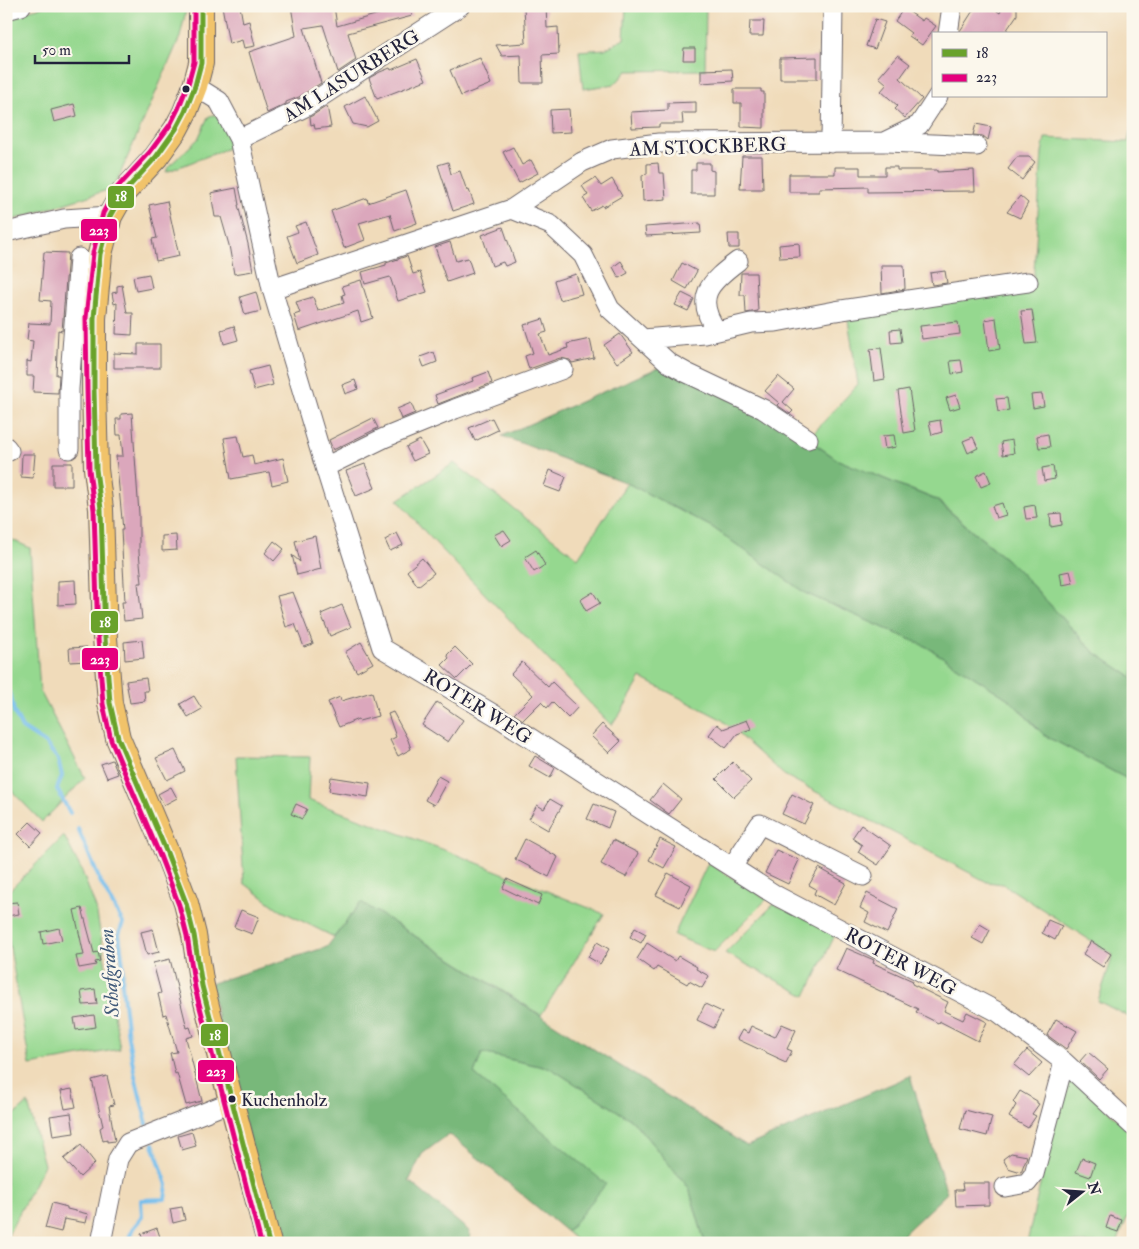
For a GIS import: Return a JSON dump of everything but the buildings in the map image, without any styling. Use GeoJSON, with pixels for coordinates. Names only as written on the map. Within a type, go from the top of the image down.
{"type":"FeatureCollection","features":[{"type":"Feature","properties":{"kind":"main road"},"geometry":{"type":"LineString","coordinates":[[201,6],[201,63],[195,86],[176,129],[156,157],[123,192],[110,216],[100,254],[94,318],[94,389],[96,469],[101,509],[105,638],[110,703],[118,738],[168,853],[186,903],[194,935],[202,986],[269,1243]]}},
{"type":"Feature","properties":{"kind":"street"},"geometry":{"type":"LineString","coordinates":[[6,10],[21,6]]}},
{"type":"Feature","properties":{"kind":"street","name":"AM LASURBERG"},"geometry":{"type":"LineString","coordinates":[[239,139],[305,108],[460,6]]}},
{"type":"Feature","properties":{"kind":"street"},"geometry":{"type":"LineString","coordinates":[[831,143],[833,6]]}},
{"type":"Feature","properties":{"kind":"street"},"geometry":{"type":"LineString","coordinates":[[948,32],[952,6]]}},
{"type":"Feature","properties":{"kind":"street","name":"ROTER WEG"},"geometry":{"type":"LineString","coordinates":[[195,86],[219,101],[239,139],[272,289],[382,648],[498,717],[778,896],[998,1012],[1064,1062],[1133,1126]]}},
{"type":"Feature","properties":{"kind":"street","name":"AM STOCKBERG"},"geometry":{"type":"LineString","coordinates":[[884,142],[919,125],[937,98]]}},
{"type":"Feature","properties":{"kind":"street","name":"AM STOCKBERG"},"geometry":{"type":"LineString","coordinates":[[272,289],[512,209],[582,162],[612,149],[659,143],[884,142],[977,146]]}},
{"type":"Feature","properties":{"kind":"street"},"geometry":{"type":"LineString","coordinates":[[512,209],[551,225],[583,254],[610,309],[669,363],[763,408],[808,439]]}},
{"type":"Feature","properties":{"kind":"street"},"geometry":{"type":"LineString","coordinates":[[6,232],[64,219],[110,216]]}},
{"type":"Feature","properties":{"kind":"street"},"geometry":{"type":"LineString","coordinates":[[69,449],[69,389],[78,258]]}},
{"type":"Feature","properties":{"kind":"street"},"geometry":{"type":"LineString","coordinates":[[717,331],[712,324],[707,310],[706,294],[711,285],[738,261]]}},
{"type":"Feature","properties":{"kind":"street"},"geometry":{"type":"LineString","coordinates":[[643,339],[705,334],[751,323],[776,322],[835,310],[1028,282]]}},
{"type":"Feature","properties":{"kind":"street"},"geometry":{"type":"LineString","coordinates":[[325,467],[384,438],[454,409],[563,369]]}},
{"type":"Feature","properties":{"kind":"street"},"geometry":{"type":"LineString","coordinates":[[69,389],[94,389]]}},
{"type":"Feature","properties":{"kind":"street"},"geometry":{"type":"LineString","coordinates":[[732,868],[760,824],[863,876]]}},
{"type":"Feature","properties":{"kind":"street"},"geometry":{"type":"LineString","coordinates":[[1005,1187],[1027,1183],[1034,1174],[1064,1062]]}},
{"type":"Feature","properties":{"kind":"street"},"geometry":{"type":"LineString","coordinates":[[101,1243],[118,1159],[128,1143],[231,1102]]}},
{"type":"Feature","properties":{"kind":"green space"},"geometry":{"type":"Polygon","coordinates":[[[46,6],[187,6],[180,37],[114,188],[6,222],[6,16],[46,6]]]}},
{"type":"Feature","properties":{"kind":"green space"},"geometry":{"type":"Polygon","coordinates":[[[626,6],[706,6],[705,70],[627,71],[615,84],[583,89],[579,51],[605,49],[624,39],[626,6]]]}},
{"type":"Feature","properties":{"kind":"green space"},"geometry":{"type":"Polygon","coordinates":[[[217,115],[234,146],[166,172],[168,167],[198,139],[208,117],[217,115]]]}},
{"type":"Feature","properties":{"kind":"green space"},"geometry":{"type":"Polygon","coordinates":[[[1133,120],[1133,678],[1094,652],[1015,567],[937,500],[838,460],[808,439],[858,384],[847,313],[1033,286],[1042,153],[1045,138],[1128,142],[1133,120]]]}},
{"type":"Feature","properties":{"kind":"green space"},"geometry":{"type":"Polygon","coordinates":[[[669,363],[763,409],[838,460],[936,500],[1015,567],[1094,652],[1133,678],[1133,782],[1044,735],[1010,700],[927,647],[805,593],[712,527],[627,483],[502,436],[669,363]]]}},
{"type":"Feature","properties":{"kind":"green space"},"geometry":{"type":"Polygon","coordinates":[[[454,463],[578,558],[627,483],[712,527],[805,593],[927,647],[1010,700],[1044,735],[1133,782],[1133,1019],[1098,1001],[1113,955],[1003,884],[987,882],[784,775],[721,719],[641,678],[620,714],[611,725],[427,534],[398,500],[454,463]]]}},
{"type":"Feature","properties":{"kind":"green space"},"geometry":{"type":"Polygon","coordinates":[[[6,537],[30,548],[40,691],[85,778],[42,822],[6,785],[6,537]]]}},
{"type":"Feature","properties":{"kind":"green space"},"geometry":{"type":"Polygon","coordinates":[[[236,756],[310,757],[308,800],[450,852],[604,914],[541,1015],[361,902],[334,937],[280,910],[244,883],[236,756]]]}},
{"type":"Feature","properties":{"kind":"green space"},"geometry":{"type":"Polygon","coordinates":[[[64,836],[81,869],[96,908],[120,1049],[30,1065],[6,925],[6,896],[64,836]]]}},
{"type":"Feature","properties":{"kind":"green space"},"geometry":{"type":"Polygon","coordinates":[[[708,863],[767,899],[714,952],[674,935],[708,863]]]}},
{"type":"Feature","properties":{"kind":"green space"},"geometry":{"type":"Polygon","coordinates":[[[361,902],[747,1146],[910,1076],[947,1193],[894,1243],[705,1243],[689,1188],[633,1121],[552,1069],[482,1053],[474,1074],[606,1184],[567,1232],[449,1134],[422,1154],[409,1181],[469,1231],[471,1243],[276,1243],[209,984],[327,947],[361,902]]]}},
{"type":"Feature","properties":{"kind":"green space"},"geometry":{"type":"Polygon","coordinates":[[[774,904],[836,933],[806,996],[725,953],[774,904]]]}},
{"type":"Feature","properties":{"kind":"green space"},"geometry":{"type":"Polygon","coordinates":[[[482,1053],[552,1069],[633,1121],[689,1188],[705,1243],[580,1243],[567,1232],[605,1184],[474,1074],[482,1053]]]}},
{"type":"Feature","properties":{"kind":"green space"},"geometry":{"type":"Polygon","coordinates":[[[1065,1072],[1133,1133],[1133,1203],[1117,1243],[1027,1243],[1065,1072]]]}},
{"type":"Feature","properties":{"kind":"green space"},"geometry":{"type":"Polygon","coordinates":[[[28,1103],[44,1165],[6,1239],[6,1122],[28,1103]]]}},
{"type":"Feature","properties":{"kind":"waterway","name":"Schafgraben"},"geometry":{"type":"LineString","coordinates":[[6,688],[22,728],[45,743],[58,759],[62,776],[57,789],[70,813]]}},
{"type":"Feature","properties":{"kind":"waterway","name":"Schafgraben"},"geometry":{"type":"LineString","coordinates":[[78,829],[101,883],[123,923],[119,934],[128,1037],[147,1124]]}},
{"type":"Feature","properties":{"kind":"waterway","name":"Schafgraben"},"geometry":{"type":"LineString","coordinates":[[127,1243],[133,1228],[142,1217],[141,1200],[165,1199],[167,1185],[153,1144]]}},
{"type":"Feature","properties":{"kind":"transit line","name":"223"},"geometry":{"type":"LineString","coordinates":[[194,6],[194,62],[178,109],[170,125],[150,152],[116,189],[103,213],[93,253],[86,318],[89,469],[94,510],[98,639],[103,704],[111,740],[179,905],[187,936],[195,988],[261,1243]]}},
{"type":"Feature","properties":{"kind":"transit line","name":"18"},"geometry":{"type":"LineString","coordinates":[[201,6],[201,63],[185,112],[176,129],[156,157],[123,193],[110,216],[100,254],[94,318],[94,389],[96,469],[101,509],[105,638],[110,703],[118,738],[186,903],[194,935],[202,986],[269,1243]]}},
{"type":"Feature","properties":{"kind":"place","name":"Kuchenholz"},"geometry":{"type":"Point","coordinates":[232,1099]}}]}
